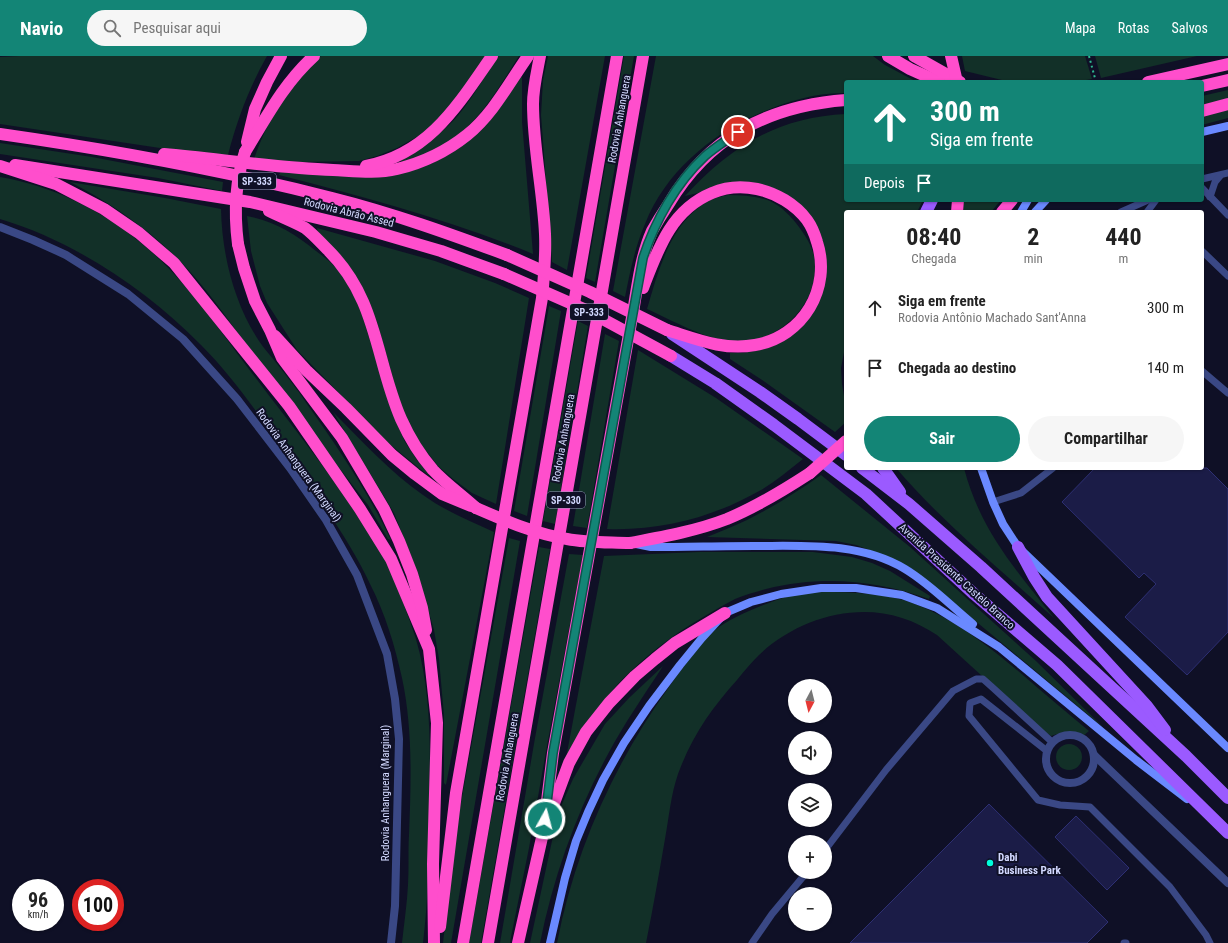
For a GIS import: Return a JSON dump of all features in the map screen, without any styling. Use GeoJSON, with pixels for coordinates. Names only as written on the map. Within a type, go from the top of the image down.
{"type":"FeatureCollection","features":[{"type":"Feature","properties":{"kind":"highway"},"geometry":{"type":"LineString","coordinates":[[280,56],[266,82],[255,109],[242,162],[236,196],[238,244],[255,301],[282,358],[342,438],[384,509],[412,574],[422,608],[429,649],[438,723],[433,864],[434,943]]}},
{"type":"Feature","properties":{"kind":"highway"},"geometry":{"type":"LineString","coordinates":[[245,152],[287,85],[314,56]]}},
{"type":"Feature","properties":{"kind":"highway"},"geometry":{"type":"LineString","coordinates":[[343,171],[387,161],[401,155],[419,144],[446,118],[492,56]]}},
{"type":"Feature","properties":{"kind":"highway"},"geometry":{"type":"LineString","coordinates":[[79,146],[343,171],[366,172],[396,169],[426,159],[456,143],[467,135],[488,113],[528,56]]}},
{"type":"Feature","properties":{"kind":"highway"},"geometry":{"type":"LineString","coordinates":[[438,943],[456,794],[535,347],[542,298],[545,234],[534,133],[533,103],[534,84],[540,56]]}},
{"type":"Feature","properties":{"kind":"highway","name":"Rodovia Anhanguera"},"geometry":{"type":"LineString","coordinates":[[463,943],[617,56]]}},
{"type":"Feature","properties":{"kind":"highway","name":"Rodovia Anhanguera"},"geometry":{"type":"LineString","coordinates":[[488,943],[643,56]]}},
{"type":"Feature","properties":{"kind":"highway"},"geometry":{"type":"LineString","coordinates":[[888,56],[910,69],[935,80]]}},
{"type":"Feature","properties":{"kind":"highway"},"geometry":{"type":"LineString","coordinates":[[914,56],[955,80]]}},
{"type":"Feature","properties":{"kind":"highway"},"geometry":{"type":"LineString","coordinates":[[951,56],[957,80]]}},
{"type":"Feature","properties":{"kind":"highway"},"geometry":{"type":"LineString","coordinates":[[1157,80],[1228,64]]}},
{"type":"Feature","properties":{"kind":"highway"},"geometry":{"type":"LineString","coordinates":[[1204,86],[1228,80]]}},
{"type":"Feature","properties":{"kind":"highway"},"geometry":{"type":"LineString","coordinates":[[631,323],[643,258],[652,231],[672,198],[693,169],[721,144],[738,132],[763,118],[812,104],[844,100]]}},
{"type":"Feature","properties":{"kind":"highway"},"geometry":{"type":"LineString","coordinates":[[1204,111],[1228,104]]}},
{"type":"Feature","properties":{"kind":"highway","name":"Rodovia Abrão Assed"},"geometry":{"type":"LineString","coordinates":[[0,134],[79,146],[206,169],[333,198],[442,231],[507,255],[590,292],[667,330],[712,344],[735,347],[764,343],[790,331],[804,316],[816,297],[820,279],[821,259],[814,233],[807,221],[797,210],[779,196],[762,190],[752,188],[729,188],[716,191],[696,200],[684,211],[665,236],[658,250],[631,323]]}},
{"type":"Feature","properties":{"kind":"highway","name":"Rodovia Abrão Assed"},"geometry":{"type":"LineString","coordinates":[[0,163],[250,202],[376,232],[441,251],[504,274],[586,310],[671,356]]}},
{"type":"Feature","properties":{"kind":"highway"},"geometry":{"type":"LineString","coordinates":[[0,166],[56,184],[104,209],[139,233],[174,264],[289,406],[360,509],[391,559],[429,649]]}},
{"type":"Feature","properties":{"kind":"highway"},"geometry":{"type":"LineString","coordinates":[[250,202],[306,229],[334,255],[347,272],[359,291],[367,310],[394,401],[409,435],[433,469],[476,508]]}},
{"type":"Feature","properties":{"kind":"highway"},"geometry":{"type":"LineString","coordinates":[[1004,210],[1010,202]]}},
{"type":"Feature","properties":{"kind":"highway","name":"SP-330"},"geometry":{"type":"LineString","coordinates":[[543,833],[553,753],[631,323]]}},
{"type":"Feature","properties":{"kind":"highway"},"geometry":{"type":"LineString","coordinates":[[270,330],[306,370],[392,455],[442,494],[511,523],[552,536],[584,541],[630,543],[684,532],[728,518],[790,486],[810,473],[844,443]]}},
{"type":"Feature","properties":{"kind":"highway"},"geometry":{"type":"LineString","coordinates":[[518,943],[543,833],[569,763],[586,732],[609,703],[635,676],[675,643],[726,613]]}},
{"type":"Feature","properties":{"kind":"main road"},"geometry":{"type":"LineString","coordinates":[[1204,132],[1228,126]]}},
{"type":"Feature","properties":{"kind":"main road"},"geometry":{"type":"LineString","coordinates":[[1037,210],[1044,202]]}},
{"type":"Feature","properties":{"kind":"main road"},"geometry":{"type":"LineString","coordinates":[[667,330],[798,418],[844,453]]}},
{"type":"Feature","properties":{"kind":"main road","name":"Avenida Presidente Castelo Branco"},"geometry":{"type":"LineString","coordinates":[[671,356],[715,383],[774,424],[866,494],[974,594],[1057,665],[1224,829]]}},
{"type":"Feature","properties":{"kind":"main road","name":"Avenida Presidente Castelo Branco"},"geometry":{"type":"LineString","coordinates":[[865,470],[909,504],[981,567],[1186,756],[1228,798]]}},
{"type":"Feature","properties":{"kind":"main road"},"geometry":{"type":"LineString","coordinates":[[884,470],[909,504]]}},
{"type":"Feature","properties":{"kind":"main road"},"geometry":{"type":"LineString","coordinates":[[982,470],[993,502],[1003,524],[1047,597],[1147,706],[1186,756]]}},
{"type":"Feature","properties":{"kind":"main road"},"geometry":{"type":"LineString","coordinates":[[630,543],[651,547],[805,545],[850,550],[868,554],[894,563],[914,575],[999,646]]}},
{"type":"Feature","properties":{"kind":"main road"},"geometry":{"type":"LineString","coordinates":[[1018,547],[1228,748]]}},
{"type":"Feature","properties":{"kind":"main road","name":"Avenida Presidente Castelo Branco"},"geometry":{"type":"LineString","coordinates":[[726,613],[765,598],[799,590],[840,587],[902,595],[937,608],[999,646],[1136,760],[1224,829]]}},
{"type":"Feature","properties":{"kind":"main road"},"geometry":{"type":"LineString","coordinates":[[550,943],[565,878],[576,841],[604,780],[624,743],[649,706],[702,638],[726,613]]}},
{"type":"Feature","properties":{"kind":"street","name":"Rodovia Anhanguera (Marginal)"},"geometry":{"type":"LineString","coordinates":[[0,228],[33,240],[66,255],[128,294],[183,339],[237,399],[290,468],[326,520],[357,574],[387,654],[395,698],[399,739],[395,906],[391,943]]}},
{"type":"Feature","properties":{"kind":"street"},"geometry":{"type":"LineString","coordinates":[[1064,735],[1080,737],[1087,741],[1092,747],[1094,755],[1094,763],[1089,774],[1080,781],[1072,783],[1057,779],[1051,774],[1047,766],[1046,758],[1047,750],[1052,742],[1064,735]]}},
{"type":"Feature","properties":{"kind":"street"},"geometry":{"type":"LineString","coordinates":[[1094,755],[1228,884]]}},
{"type":"Feature","properties":{"kind":"lane"},"geometry":{"type":"LineString","coordinates":[[1204,179],[1228,173]]}},
{"type":"Feature","properties":{"kind":"lane"},"geometry":{"type":"LineString","coordinates":[[1210,196],[1215,182],[1220,176]]}},
{"type":"Feature","properties":{"kind":"lane"},"geometry":{"type":"LineString","coordinates":[[1204,190],[1228,215]]}},
{"type":"Feature","properties":{"kind":"lane"},"geometry":{"type":"LineString","coordinates":[[1126,210],[1144,202]]}},
{"type":"Feature","properties":{"kind":"lane"},"geometry":{"type":"LineString","coordinates":[[1204,253],[1228,276]]}},
{"type":"Feature","properties":{"kind":"lane"},"geometry":{"type":"LineString","coordinates":[[1204,373],[1228,393]]}},
{"type":"Feature","properties":{"kind":"lane"},"geometry":{"type":"LineString","coordinates":[[993,502],[1021,493],[1050,470]]}},
{"type":"Feature","properties":{"kind":"lane"},"geometry":{"type":"LineString","coordinates":[[832,841],[886,770],[954,691],[976,679],[983,680],[992,687],[1052,742]]}},
{"type":"Feature","properties":{"kind":"lane"},"geometry":{"type":"LineString","coordinates":[[1047,750],[982,699],[970,703],[969,716],[1038,800],[1060,806],[1090,807],[1170,887],[1206,935],[1210,943]]}},
{"type":"Feature","properties":{"kind":"lane"},"geometry":{"type":"LineString","coordinates":[[752,943],[772,914],[801,879]]}},
{"type":"Feature","properties":{"kind":"path"},"geometry":{"type":"LineString","coordinates":[[1089,56],[1095,80]]}},
{"type":"Feature","properties":{"kind":"green space"},"geometry":{"type":"Polygon","coordinates":[[[267,56],[244,104],[228,155],[180,151],[0,124],[0,57],[267,56]]]}},
{"type":"Feature","properties":{"kind":"green space"},"geometry":{"type":"Polygon","coordinates":[[[321,56],[486,56],[454,104],[429,130],[397,148],[359,161],[300,162],[254,159],[266,130],[280,103],[309,67],[321,56]]]}},
{"type":"Feature","properties":{"kind":"green space"},"geometry":{"type":"Polygon","coordinates":[[[498,56],[519,56],[496,92],[472,122],[443,146],[424,155],[402,162],[400,158],[431,139],[455,119],[498,56]]]}},
{"type":"Feature","properties":{"kind":"green space"},"geometry":{"type":"Polygon","coordinates":[[[548,56],[605,56],[567,270],[552,262],[541,115],[543,80],[548,56]]]}},
{"type":"Feature","properties":{"kind":"green space"},"geometry":{"type":"Polygon","coordinates":[[[624,56],[634,56],[595,282],[586,278],[624,56]]]}},
{"type":"Feature","properties":{"kind":"green space"},"geometry":{"type":"Polygon","coordinates":[[[656,56],[873,56],[885,65],[913,80],[844,80],[844,93],[812,96],[779,106],[758,114],[722,133],[691,158],[664,188],[645,224],[638,242],[625,297],[613,291],[656,56]]]}},
{"type":"Feature","properties":{"kind":"green space"},"geometry":{"type":"Polygon","coordinates":[[[962,56],[1085,56],[1092,79],[1002,80],[965,71],[962,56]]]}},
{"type":"Feature","properties":{"kind":"green space"},"geometry":{"type":"Polygon","coordinates":[[[1095,56],[1197,56],[1101,78],[1095,56]]]}},
{"type":"Feature","properties":{"kind":"green space"},"geometry":{"type":"Polygon","coordinates":[[[522,77],[522,122],[533,254],[470,230],[407,210],[279,175],[281,171],[414,170],[433,163],[450,154],[467,142],[519,78],[522,77]]]}},
{"type":"Feature","properties":{"kind":"green space"},"geometry":{"type":"Polygon","coordinates":[[[1228,90],[1228,98],[1204,105],[1204,96],[1228,90]]]}},
{"type":"Feature","properties":{"kind":"green space"},"geometry":{"type":"Polygon","coordinates":[[[1228,109],[1228,118],[1204,124],[1204,115],[1228,109]]]}},
{"type":"Feature","properties":{"kind":"green space"},"geometry":{"type":"Polygon","coordinates":[[[844,114],[844,202],[922,202],[918,210],[844,210],[844,352],[841,368],[844,396],[844,424],[835,432],[730,359],[730,353],[761,350],[778,344],[802,326],[826,260],[785,195],[713,186],[698,193],[685,196],[720,163],[738,149],[777,128],[798,121],[821,116],[844,114]]]}},
{"type":"Feature","properties":{"kind":"green space"},"geometry":{"type":"Polygon","coordinates":[[[0,143],[92,157],[223,182],[222,191],[158,178],[0,154],[0,143]]]}},
{"type":"Feature","properties":{"kind":"green space"},"geometry":{"type":"Polygon","coordinates":[[[0,177],[38,186],[75,201],[109,220],[158,257],[202,306],[310,449],[350,504],[385,559],[402,599],[416,639],[428,706],[430,751],[429,850],[423,943],[402,943],[408,885],[410,796],[410,736],[406,697],[389,630],[362,567],[343,535],[312,489],[248,400],[201,345],[157,305],[108,270],[55,240],[28,228],[0,219],[0,177]]]}},
{"type":"Feature","properties":{"kind":"green space"},"geometry":{"type":"Polygon","coordinates":[[[70,182],[221,209],[224,244],[231,278],[236,295],[250,326],[261,344],[300,394],[341,454],[373,505],[391,540],[388,539],[368,505],[220,309],[187,268],[162,244],[129,218],[106,202],[70,182]]]}},
{"type":"Feature","properties":{"kind":"green space"},"geometry":{"type":"Polygon","coordinates":[[[728,195],[760,198],[770,201],[778,206],[796,223],[806,237],[814,256],[815,274],[811,290],[804,305],[793,318],[780,329],[765,337],[748,341],[731,341],[699,333],[647,309],[666,252],[681,226],[705,203],[715,198],[728,195]]]}},
{"type":"Feature","properties":{"kind":"green space"},"geometry":{"type":"Polygon","coordinates":[[[964,202],[999,202],[993,210],[963,210],[964,202]]]}},
{"type":"Feature","properties":{"kind":"green space"},"geometry":{"type":"Polygon","coordinates":[[[247,216],[266,221],[284,229],[327,259],[341,274],[360,309],[394,417],[405,442],[431,477],[386,441],[297,350],[267,303],[260,286],[251,251],[247,216]]]}},
{"type":"Feature","properties":{"kind":"green space"},"geometry":{"type":"Polygon","coordinates":[[[317,228],[435,261],[495,283],[529,298],[496,504],[472,493],[453,479],[438,466],[416,438],[401,406],[377,322],[318,233],[317,228]]]}},
{"type":"Feature","properties":{"kind":"green space"},"geometry":{"type":"Polygon","coordinates":[[[549,306],[561,311],[527,516],[514,511],[549,306]]]}},
{"type":"Feature","properties":{"kind":"green space"},"geometry":{"type":"Polygon","coordinates":[[[578,321],[588,326],[555,524],[543,521],[578,321]]]}},
{"type":"Feature","properties":{"kind":"green space"},"geometry":{"type":"Polygon","coordinates":[[[605,334],[619,341],[587,528],[573,526],[605,334]]]}},
{"type":"Feature","properties":{"kind":"green space"},"geometry":{"type":"Polygon","coordinates":[[[638,350],[716,398],[803,459],[761,490],[743,500],[706,515],[667,525],[647,528],[607,529],[638,350]]]}},
{"type":"Feature","properties":{"kind":"green space"},"geometry":{"type":"Polygon","coordinates":[[[333,412],[376,456],[423,495],[440,506],[494,532],[446,785],[444,783],[444,716],[439,659],[434,630],[417,571],[394,513],[333,412]]]}},
{"type":"Feature","properties":{"kind":"green space"},"geometry":{"type":"Polygon","coordinates":[[[898,470],[965,470],[979,511],[989,530],[1013,566],[1054,618],[953,527],[898,470]]]}},
{"type":"Feature","properties":{"kind":"green space"},"geometry":{"type":"Polygon","coordinates":[[[821,475],[910,547],[1036,661],[1104,728],[937,589],[891,558],[856,545],[836,541],[707,537],[766,510],[821,475]]]}},
{"type":"Feature","properties":{"kind":"green space"},"geometry":{"type":"Polygon","coordinates":[[[509,538],[520,541],[451,943],[443,943],[460,808],[509,538]]]}},
{"type":"Feature","properties":{"kind":"green space"},"geometry":{"type":"Polygon","coordinates":[[[539,547],[550,549],[481,943],[469,943],[539,547]]]}},
{"type":"Feature","properties":{"kind":"green space"},"geometry":{"type":"Polygon","coordinates":[[[700,552],[813,552],[852,557],[872,563],[890,571],[930,596],[929,599],[889,587],[828,581],[808,582],[766,589],[735,599],[680,631],[634,668],[604,701],[566,758],[604,556],[700,552]]]}},
{"type":"Feature","properties":{"kind":"green space"},"geometry":{"type":"Polygon","coordinates":[[[569,554],[583,555],[510,943],[500,943],[535,738],[569,554]]]}},
{"type":"Feature","properties":{"kind":"green space"},"geometry":{"type":"Polygon","coordinates":[[[822,592],[858,593],[893,597],[915,604],[945,618],[959,626],[999,655],[1089,731],[1083,736],[1075,733],[1067,733],[1051,736],[1037,726],[937,635],[920,625],[902,618],[864,612],[845,613],[826,617],[808,624],[790,632],[756,658],[711,712],[689,747],[678,774],[670,806],[646,943],[557,943],[574,875],[599,809],[631,746],[649,716],[690,657],[715,630],[740,615],[789,596],[822,592]]]}},
{"type":"Feature","properties":{"kind":"green space"},"geometry":{"type":"Polygon","coordinates":[[[663,666],[634,710],[596,776],[567,846],[545,919],[540,943],[530,943],[555,827],[562,804],[573,779],[605,724],[629,698],[663,666]]]}},
{"type":"Feature","properties":{"kind":"green space"},"geometry":{"type":"Polygon","coordinates":[[[1069,744],[1078,748],[1082,757],[1078,766],[1069,770],[1060,766],[1056,757],[1060,748],[1069,744]]]}},
{"type":"Feature","properties":{"kind":"building"},"geometry":{"type":"Polygon","coordinates":[[[1204,468],[1207,468],[1228,489],[1228,632],[1187,675],[1125,617],[1156,584],[1144,573],[1139,578],[1062,502],[1093,470],[1204,470],[1204,468]]]}},
{"type":"Feature","properties":{"kind":"building","name":"Dabi Business Park"},"geometry":{"type":"Polygon","coordinates":[[[989,804],[1108,922],[1087,943],[850,943],[989,804]]]}},
{"type":"Feature","properties":{"kind":"building"},"geometry":{"type":"Polygon","coordinates":[[[1076,816],[1129,868],[1107,890],[1055,837],[1076,816]]]}},
{"type":"Feature","properties":{"kind":"place","name":"Dabi Business Park"},"geometry":{"type":"Point","coordinates":[990,863]}},
{"type":"Feature","properties":{"kind":"route"},"geometry":{"type":"LineString","coordinates":[[545,819],[553,753],[643,258],[652,231],[681,184],[706,156],[738,132]]}}]}
